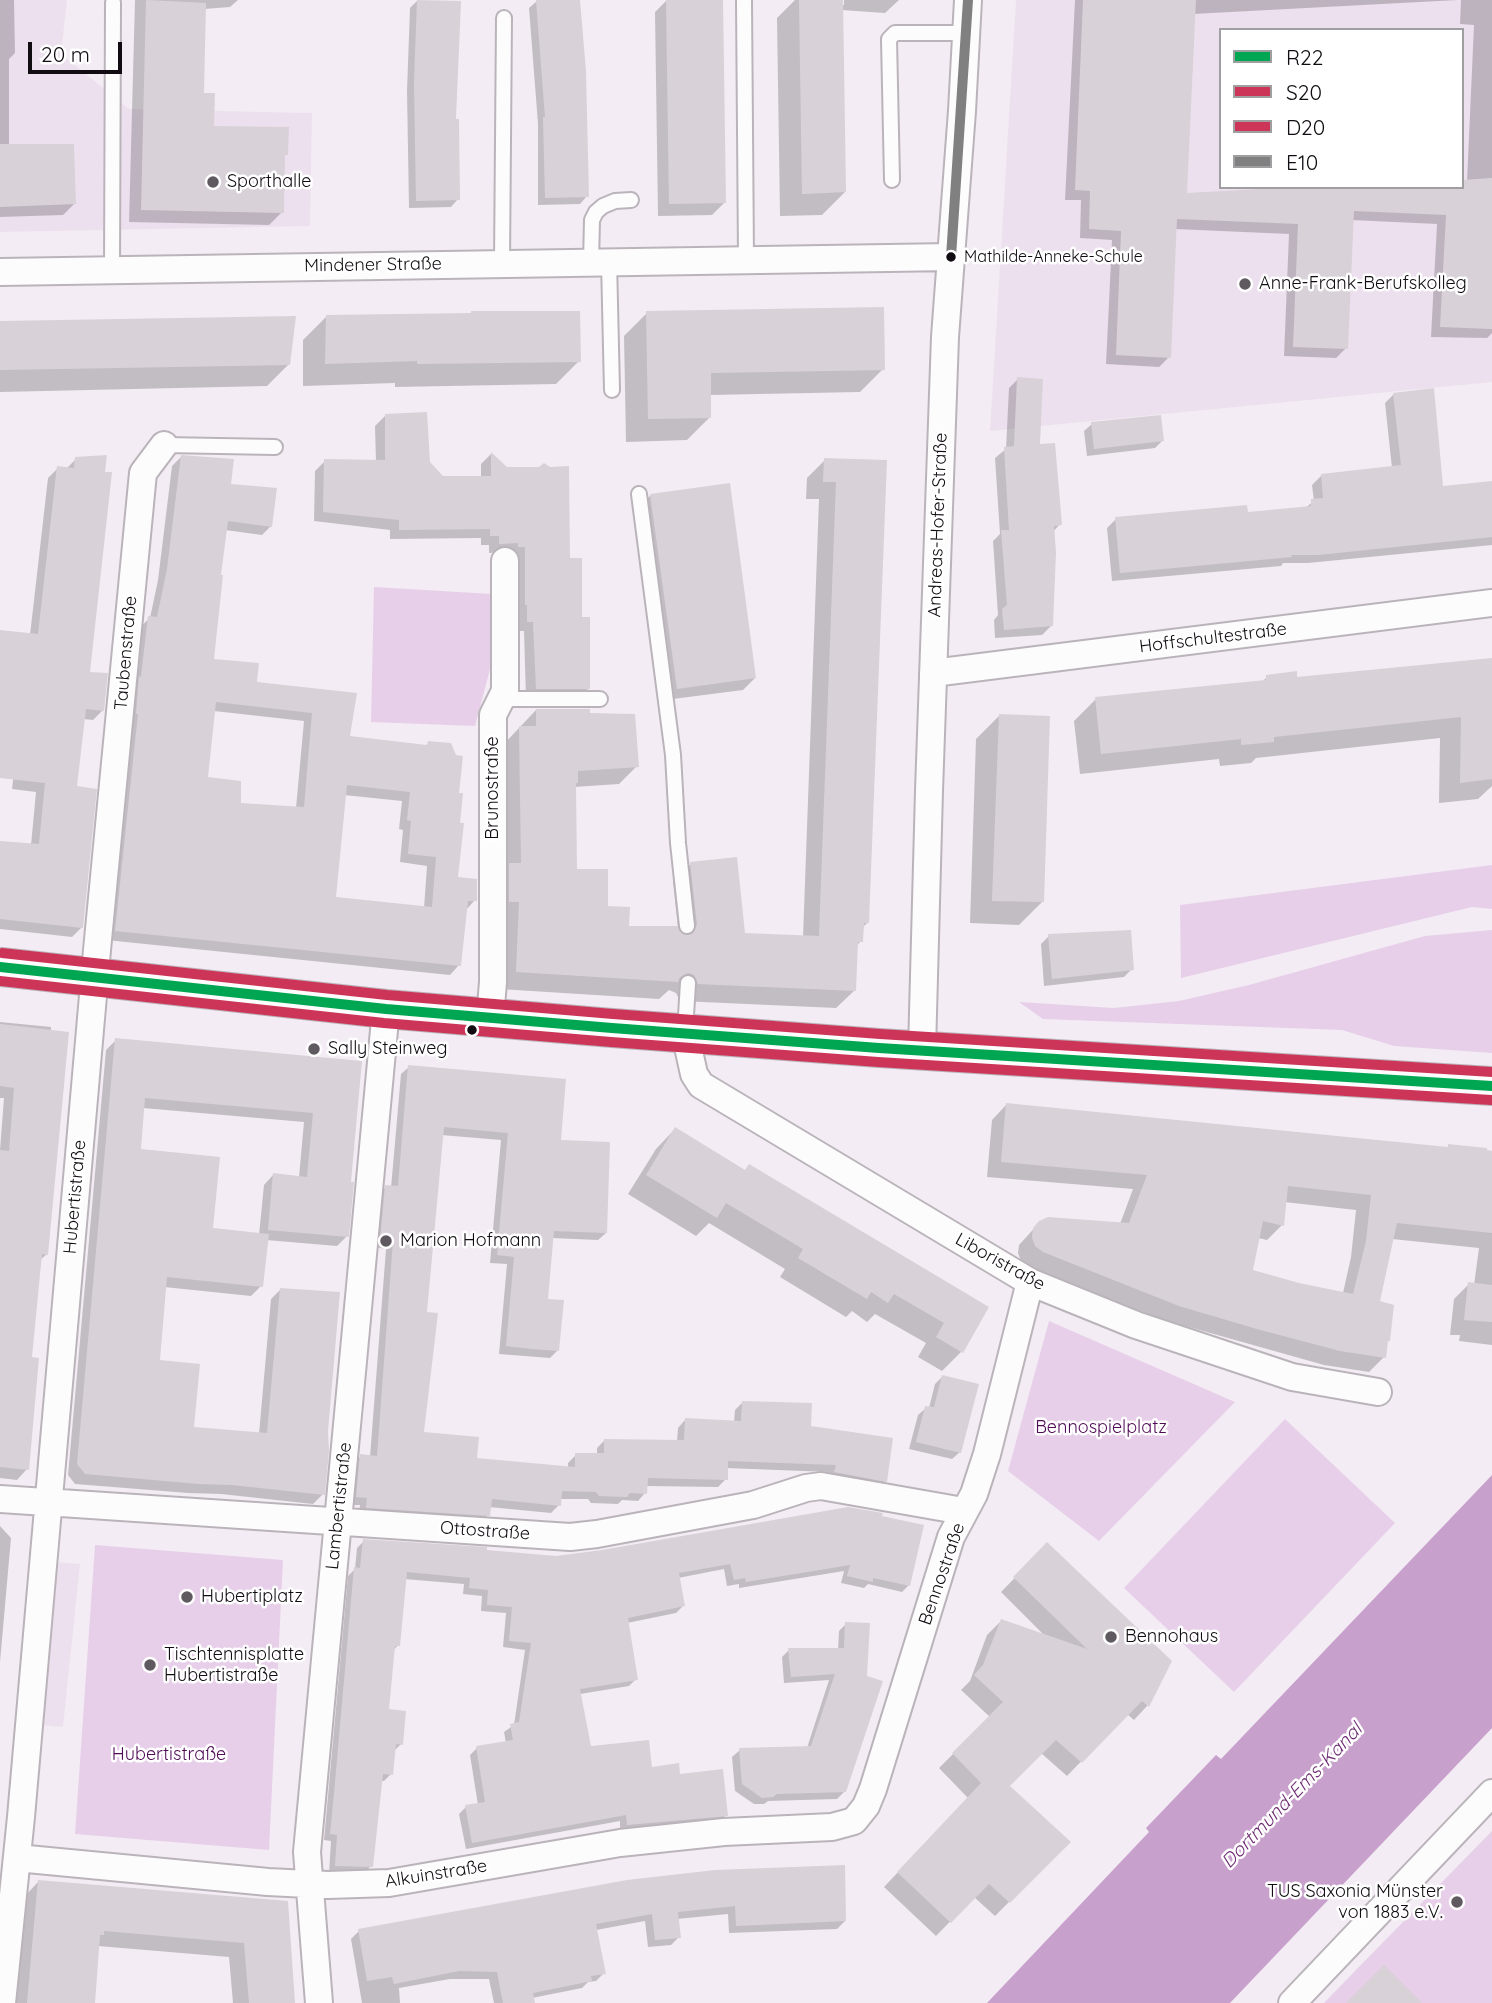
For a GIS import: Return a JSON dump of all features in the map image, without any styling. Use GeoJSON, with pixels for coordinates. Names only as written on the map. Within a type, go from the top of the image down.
{"type":"FeatureCollection","features":[{"type":"Feature","properties":{"kind":"main road"},"geometry":{"type":"LineString","coordinates":[[0,967],[490,1018],[1214,1070],[1492,1086]]}},
{"type":"Feature","properties":{"kind":"street","name":"Andreas-Hofer-Straße"},"geometry":{"type":"LineString","coordinates":[[922,1050],[945,337],[968,0]]}},
{"type":"Feature","properties":{"kind":"street","name":"Mindener Straße"},"geometry":{"type":"LineString","coordinates":[[0,272],[951,257]]}},
{"type":"Feature","properties":{"kind":"street","name":"Taubenstraße"},"geometry":{"type":"LineString","coordinates":[[95,977],[143,473],[164,445]]}},
{"type":"Feature","properties":{"kind":"street","name":"Brunostraße"},"geometry":{"type":"LineString","coordinates":[[490,1018],[493,982],[493,715],[505,691],[505,561]]}},
{"type":"Feature","properties":{"kind":"street","name":"Hoffschultestraße"},"geometry":{"type":"LineString","coordinates":[[933,673],[1492,603]]}},
{"type":"Feature","properties":{"kind":"street","name":"Hubertistraße"},"geometry":{"type":"LineString","coordinates":[[2,2003],[95,977]]}},
{"type":"Feature","properties":{"kind":"street","name":"Lambertistraße"},"geometry":{"type":"LineString","coordinates":[[319,2003],[307,1852],[386,1009]]}},
{"type":"Feature","properties":{"kind":"street","name":"Liboristraße"},"geometry":{"type":"LineString","coordinates":[[685,1033],[694,1074],[701,1085],[1030,1282],[1136,1325],[1292,1377],[1378,1392]]}},
{"type":"Feature","properties":{"kind":"street","name":"Bennostraße"},"geometry":{"type":"LineString","coordinates":[[854,1821],[866,1806],[873,1788],[951,1537],[974,1494],[987,1454],[1030,1282]]}},
{"type":"Feature","properties":{"kind":"street","name":"Ottostraße"},"geometry":{"type":"LineString","coordinates":[[0,1499],[584,1536],[753,1505],[806,1488],[821,1486],[963,1511]]}},
{"type":"Feature","properties":{"kind":"street"},"geometry":{"type":"LineString","coordinates":[[1292,2003],[1492,1793]]}},
{"type":"Feature","properties":{"kind":"street","name":"Alkuinstraße"},"geometry":{"type":"LineString","coordinates":[[17,1858],[310,1884],[389,1883],[620,1843],[724,1832],[832,1827],[854,1821]]}},
{"type":"Feature","properties":{"kind":"lane"},"geometry":{"type":"LineString","coordinates":[[744,0],[746,259]]}},
{"type":"Feature","properties":{"kind":"lane"},"geometry":{"type":"LineString","coordinates":[[112,269],[113,3]]}},
{"type":"Feature","properties":{"kind":"lane"},"geometry":{"type":"LineString","coordinates":[[502,263],[504,18]]}},
{"type":"Feature","properties":{"kind":"lane"},"geometry":{"type":"LineString","coordinates":[[892,180],[889,39],[895,33],[967,33]]}},
{"type":"Feature","properties":{"kind":"lane"},"geometry":{"type":"LineString","coordinates":[[612,390],[600,262],[592,220],[603,205],[631,200]]}},
{"type":"Feature","properties":{"kind":"lane","name":"Taubenstraße"},"geometry":{"type":"LineString","coordinates":[[164,445],[275,447]]}},
{"type":"Feature","properties":{"kind":"lane"},"geometry":{"type":"LineString","coordinates":[[639,494],[673,755],[678,843],[687,926]]}},
{"type":"Feature","properties":{"kind":"lane"},"geometry":{"type":"LineString","coordinates":[[501,699],[600,699]]}},
{"type":"Feature","properties":{"kind":"lane"},"geometry":{"type":"LineString","coordinates":[[685,1033],[688,984]]}},
{"type":"Feature","properties":{"kind":"shaded area"},"geometry":{"type":"Polygon","coordinates":[[[0,0],[67,0],[61,54],[129,109],[312,113],[310,226],[0,232],[0,0]]]}},
{"type":"Feature","properties":{"kind":"shaded area","name":"Anne-Frank-Berufskolleg"},"geometry":{"type":"Polygon","coordinates":[[[1016,0],[1492,0],[1492,382],[990,431],[1016,0]]]}},
{"type":"Feature","properties":{"kind":"shaded area"},"geometry":{"type":"Polygon","coordinates":[[[57,1562],[80,1564],[63,1727],[41,1725],[57,1562]]]}},
{"type":"Feature","properties":{"kind":"green space"},"geometry":{"type":"Polygon","coordinates":[[[374,587],[492,594],[493,658],[475,726],[371,722],[374,587]]]}},
{"type":"Feature","properties":{"kind":"green space"},"geometry":{"type":"Polygon","coordinates":[[[1492,865],[1492,909],[1472,907],[1181,978],[1180,905],[1492,865]]]}},
{"type":"Feature","properties":{"kind":"green space"},"geometry":{"type":"Polygon","coordinates":[[[1492,930],[1492,1053],[1394,1046],[1342,1030],[1043,1019],[1019,1002],[1114,1008],[1179,1001],[1249,985],[1425,936],[1492,930]]]}},
{"type":"Feature","properties":{"kind":"green space","name":"Bennospielplatz"},"geometry":{"type":"Polygon","coordinates":[[[1049,1321],[1235,1402],[1099,1541],[1008,1471],[1049,1321]]]}},
{"type":"Feature","properties":{"kind":"green space"},"geometry":{"type":"Polygon","coordinates":[[[1285,1419],[1395,1523],[1234,1692],[1124,1588],[1285,1419]]]}},
{"type":"Feature","properties":{"kind":"green space","name":"Hubertistraße"},"geometry":{"type":"Polygon","coordinates":[[[95,1545],[283,1560],[269,1850],[75,1834],[95,1545]]]}},
{"type":"Feature","properties":{"kind":"green space","name":"TUS Saxonia Münster von 1883 e.V."},"geometry":{"type":"Polygon","coordinates":[[[1492,1831],[1492,2003],[1324,2003],[1353,1973],[1492,1831]]]}},
{"type":"Feature","properties":{"kind":"water","name":"Dortmund-Ems-Kanal"},"geometry":{"type":"Polygon","coordinates":[[[1492,1475],[1492,1728],[1230,2003],[987,2003],[1149,1832],[1146,1828],[1216,1755],[1221,1759],[1492,1475]]]}},
{"type":"Feature","properties":{"kind":"building","name":"Sporthalle"},"geometry":{"type":"Polygon","coordinates":[[[146,0],[206,3],[204,93],[215,93],[214,126],[289,127],[288,155],[285,155],[284,213],[141,210],[146,0]]]}},
{"type":"Feature","properties":{"kind":"building"},"geometry":{"type":"Polygon","coordinates":[[[417,0],[461,1],[456,119],[459,119],[460,200],[416,201],[414,82],[417,0]]]}},
{"type":"Feature","properties":{"kind":"building"},"geometry":{"type":"Polygon","coordinates":[[[536,0],[580,0],[586,71],[589,197],[545,198],[545,117],[536,0]]]}},
{"type":"Feature","properties":{"kind":"building"},"geometry":{"type":"Polygon","coordinates":[[[666,0],[723,0],[726,203],[669,204],[666,0]]]}},
{"type":"Feature","properties":{"kind":"building"},"geometry":{"type":"Polygon","coordinates":[[[799,0],[843,0],[846,192],[802,194],[799,0]]]}},
{"type":"Feature","properties":{"kind":"building"},"geometry":{"type":"Polygon","coordinates":[[[1083,0],[1196,0],[1187,193],[1259,189],[1464,189],[1464,180],[1492,178],[1492,329],[1440,327],[1446,215],[1354,211],[1348,349],[1293,347],[1298,224],[1177,219],[1171,358],[1116,355],[1121,231],[1089,229],[1090,191],[1075,190],[1083,0]]]}},
{"type":"Feature","properties":{"kind":"building"},"geometry":{"type":"Polygon","coordinates":[[[0,144],[74,144],[76,204],[0,207],[0,144]]]}},
{"type":"Feature","properties":{"kind":"building"},"geometry":{"type":"Polygon","coordinates":[[[884,307],[885,370],[711,373],[711,418],[648,419],[646,311],[884,307]]]}},
{"type":"Feature","properties":{"kind":"building"},"geometry":{"type":"Polygon","coordinates":[[[580,311],[581,362],[417,364],[417,361],[325,364],[326,315],[580,311]]]}},
{"type":"Feature","properties":{"kind":"building"},"geometry":{"type":"Polygon","coordinates":[[[296,316],[290,365],[0,370],[0,321],[296,316]]]}},
{"type":"Feature","properties":{"kind":"building"},"geometry":{"type":"Polygon","coordinates":[[[1017,377],[1043,379],[1040,444],[1055,443],[1062,525],[1054,526],[1056,552],[1053,626],[1004,630],[1002,609],[1007,605],[1001,530],[1009,530],[1004,447],[1014,446],[1017,377]]]}},
{"type":"Feature","properties":{"kind":"building"},"geometry":{"type":"Polygon","coordinates":[[[1434,388],[1443,486],[1492,481],[1492,537],[1120,573],[1115,517],[1247,505],[1248,512],[1311,506],[1311,499],[1323,498],[1321,474],[1401,465],[1393,393],[1434,388]]]}},
{"type":"Feature","properties":{"kind":"building"},"geometry":{"type":"Polygon","coordinates":[[[427,412],[430,462],[443,476],[491,476],[491,452],[507,467],[539,467],[544,463],[550,467],[569,466],[570,558],[582,558],[582,617],[590,617],[590,689],[536,689],[533,622],[527,622],[525,605],[525,547],[518,547],[518,543],[499,544],[499,536],[490,536],[490,529],[399,530],[399,520],[323,512],[324,459],[385,460],[385,414],[427,412]]]}},
{"type":"Feature","properties":{"kind":"building"},"geometry":{"type":"Polygon","coordinates":[[[1161,415],[1164,441],[1094,449],[1091,422],[1161,415]]]}},
{"type":"Feature","properties":{"kind":"building"},"geometry":{"type":"Polygon","coordinates":[[[107,455],[105,472],[112,472],[90,672],[108,673],[104,711],[86,709],[77,786],[97,789],[83,928],[0,919],[0,841],[39,844],[45,783],[0,778],[0,630],[38,634],[57,466],[74,468],[75,457],[107,455]]]}},
{"type":"Feature","properties":{"kind":"building"},"geometry":{"type":"Polygon","coordinates":[[[181,455],[234,459],[231,484],[277,488],[272,527],[228,521],[214,659],[259,663],[257,682],[357,693],[350,736],[427,745],[428,741],[451,743],[456,755],[463,756],[459,793],[463,793],[460,823],[464,823],[458,877],[477,879],[477,901],[468,901],[461,966],[115,931],[138,714],[139,676],[141,677],[148,616],[157,617],[167,569],[181,455]],[[216,702],[208,777],[241,781],[241,803],[304,807],[312,713],[216,702]],[[347,785],[336,897],[432,907],[436,857],[408,854],[410,792],[347,785]]]}},
{"type":"Feature","properties":{"kind":"building"},"geometry":{"type":"Polygon","coordinates":[[[824,458],[887,460],[869,923],[864,923],[863,942],[858,942],[856,991],[698,984],[694,975],[688,973],[680,977],[678,982],[516,972],[519,902],[509,902],[509,863],[521,863],[519,726],[536,726],[536,709],[590,709],[590,713],[635,714],[639,767],[578,771],[576,783],[577,869],[608,869],[608,906],[630,907],[629,926],[677,926],[683,934],[692,934],[697,925],[690,862],[737,857],[745,933],[819,936],[836,482],[823,482],[824,458]]]}},
{"type":"Feature","properties":{"kind":"building"},"geometry":{"type":"Polygon","coordinates":[[[730,483],[756,678],[677,689],[650,494],[730,483]]]}},
{"type":"Feature","properties":{"kind":"building"},"geometry":{"type":"Polygon","coordinates":[[[1492,658],[1492,779],[1460,783],[1461,717],[1274,737],[1274,742],[1241,745],[1241,739],[1101,754],[1095,697],[1266,680],[1266,675],[1297,671],[1297,677],[1492,658]]]}},
{"type":"Feature","properties":{"kind":"building"},"geometry":{"type":"Polygon","coordinates":[[[999,714],[1050,716],[1044,902],[992,901],[999,714]]]}},
{"type":"Feature","properties":{"kind":"building"},"geometry":{"type":"Polygon","coordinates":[[[1131,930],[1134,970],[1052,979],[1048,934],[1131,930]]]}},
{"type":"Feature","properties":{"kind":"building"},"geometry":{"type":"Polygon","coordinates":[[[0,1024],[69,1032],[48,1255],[42,1254],[32,1357],[39,1358],[29,1470],[0,1467],[0,1150],[9,1151],[14,1088],[0,1086],[0,1024]]]}},
{"type":"Feature","properties":{"kind":"building"},"geometry":{"type":"Polygon","coordinates":[[[115,1038],[362,1061],[349,1237],[268,1230],[273,1173],[307,1177],[313,1113],[145,1098],[141,1149],[220,1157],[213,1228],[269,1234],[263,1287],[167,1277],[160,1360],[200,1364],[194,1427],[267,1433],[280,1288],[340,1292],[325,1495],[85,1474],[77,1464],[115,1038]]]}},
{"type":"Feature","properties":{"kind":"building"},"geometry":{"type":"Polygon","coordinates":[[[408,1065],[566,1079],[561,1140],[610,1142],[607,1233],[554,1231],[548,1299],[564,1300],[559,1351],[532,1349],[506,1346],[514,1257],[497,1255],[508,1133],[444,1127],[427,1312],[438,1313],[424,1432],[479,1437],[477,1458],[575,1467],[575,1453],[604,1453],[604,1439],[684,1440],[685,1418],[741,1421],[742,1401],[812,1403],[811,1426],[893,1438],[887,1482],[834,1472],[836,1465],[728,1461],[728,1480],[648,1478],[647,1494],[630,1493],[627,1497],[599,1496],[596,1492],[562,1491],[561,1506],[492,1499],[490,1516],[366,1508],[367,1498],[356,1497],[360,1454],[377,1456],[393,1241],[380,1240],[385,1185],[398,1186],[408,1065]]]}},
{"type":"Feature","properties":{"kind":"building"},"geometry":{"type":"Polygon","coordinates":[[[1006,1103],[1448,1147],[1448,1144],[1487,1148],[1492,1151],[1492,1233],[1397,1223],[1380,1301],[1394,1305],[1386,1358],[1340,1351],[1179,1306],[1043,1252],[1035,1246],[1033,1228],[1048,1217],[1129,1223],[1147,1175],[1001,1162],[1006,1103]],[[1288,1186],[1284,1226],[1263,1221],[1253,1270],[1353,1294],[1366,1241],[1371,1195],[1288,1186]]]}},
{"type":"Feature","properties":{"kind":"building"},"geometry":{"type":"Polygon","coordinates":[[[675,1127],[745,1170],[749,1164],[989,1307],[963,1353],[936,1337],[944,1323],[894,1294],[888,1303],[871,1292],[867,1299],[798,1258],[803,1249],[726,1203],[717,1218],[646,1175],[675,1127]]]}},
{"type":"Feature","properties":{"kind":"building"},"geometry":{"type":"Polygon","coordinates":[[[1468,1282],[1492,1285],[1492,1322],[1464,1320],[1468,1282]]]}},
{"type":"Feature","properties":{"kind":"building"},"geometry":{"type":"Polygon","coordinates":[[[942,1375],[979,1384],[961,1453],[916,1442],[925,1406],[934,1407],[942,1375]]]}},
{"type":"Feature","properties":{"kind":"building"},"geometry":{"type":"Polygon","coordinates":[[[848,1507],[883,1513],[882,1516],[924,1525],[910,1586],[873,1578],[873,1582],[847,1576],[850,1565],[746,1582],[745,1578],[734,1580],[730,1564],[679,1573],[685,1606],[628,1618],[638,1680],[580,1689],[591,1746],[649,1740],[652,1767],[679,1763],[680,1774],[723,1769],[728,1816],[627,1825],[626,1815],[472,1843],[465,1805],[485,1802],[476,1746],[513,1740],[510,1724],[519,1722],[531,1643],[509,1641],[512,1607],[487,1605],[488,1590],[469,1588],[470,1578],[407,1572],[400,1646],[395,1646],[389,1709],[406,1711],[403,1745],[396,1744],[393,1775],[383,1774],[373,1867],[335,1866],[337,1835],[330,1834],[354,1567],[360,1568],[363,1539],[487,1547],[487,1550],[556,1556],[848,1507]]]}},
{"type":"Feature","properties":{"kind":"building"},"geometry":{"type":"Polygon","coordinates":[[[1047,1542],[1172,1661],[1149,1707],[1142,1701],[1082,1763],[1056,1740],[1010,1786],[1071,1842],[1010,1903],[989,1884],[951,1923],[897,1872],[981,1783],[952,1753],[1003,1702],[974,1675],[983,1665],[1001,1619],[1087,1649],[1013,1577],[1047,1542]]]}},
{"type":"Feature","properties":{"kind":"building"},"geometry":{"type":"Polygon","coordinates":[[[845,1622],[870,1623],[867,1676],[883,1681],[846,1792],[777,1794],[762,1798],[742,1784],[739,1748],[811,1746],[835,1674],[791,1677],[788,1648],[844,1648],[845,1622]]]}},
{"type":"Feature","properties":{"kind":"building"},"geometry":{"type":"Polygon","coordinates":[[[845,1865],[846,1921],[736,1926],[735,1906],[678,1912],[681,1938],[655,1940],[652,1914],[596,1924],[606,1974],[591,1976],[592,1981],[533,1993],[535,2003],[503,2003],[497,1972],[459,1971],[394,1984],[392,1977],[367,1981],[358,1929],[627,1880],[715,1870],[845,1865]]]}},
{"type":"Feature","properties":{"kind":"building"},"geometry":{"type":"Polygon","coordinates":[[[38,1880],[288,1901],[295,2003],[249,2003],[244,1943],[104,1931],[104,1935],[100,1935],[95,2003],[27,2003],[38,1880]]]}},
{"type":"Feature","properties":{"kind":"building"},"geometry":{"type":"Polygon","coordinates":[[[1384,1965],[1422,2003],[1346,2003],[1384,1965]]]}},
{"type":"Feature","properties":{"kind":"transit line","name":"E10"},"geometry":{"type":"LineString","coordinates":[[951,257],[968,0]]}},
{"type":"Feature","properties":{"kind":"transit line","name":"D20"},"geometry":{"type":"LineString","coordinates":[[2,953],[387,995],[613,1014],[880,1034],[1492,1072]]}},
{"type":"Feature","properties":{"kind":"transit line","name":"R22"},"geometry":{"type":"LineString","coordinates":[[0,967],[386,1009],[612,1028],[879,1048],[1492,1086]]}},
{"type":"Feature","properties":{"kind":"transit line","name":"S20"},"geometry":{"type":"LineString","coordinates":[[0,981],[384,1023],[611,1042],[878,1062],[1491,1100]]}},
{"type":"Feature","properties":{"kind":"place","name":"Sporthalle"},"geometry":{"type":"Point","coordinates":[213,182]}},
{"type":"Feature","properties":{"kind":"place","name":"Mathilde-Anneke-Schule"},"geometry":{"type":"Point","coordinates":[951,257]}},
{"type":"Feature","properties":{"kind":"place","name":"Anne-Frank-Berufskolleg"},"geometry":{"type":"Point","coordinates":[1245,284]}},
{"type":"Feature","properties":{"kind":"place","name":"Sally Steinweg"},"geometry":{"type":"Point","coordinates":[314,1049]}},
{"type":"Feature","properties":{"kind":"place","name":"Marion Hofmann"},"geometry":{"type":"Point","coordinates":[386,1241]}},
{"type":"Feature","properties":{"kind":"place","name":"Hubertiplatz"},"geometry":{"type":"Point","coordinates":[187,1597]}},
{"type":"Feature","properties":{"kind":"place","name":"Bennohaus"},"geometry":{"type":"Point","coordinates":[1111,1637]}},
{"type":"Feature","properties":{"kind":"place","name":"Tischtennisplatte Hubertistraße"},"geometry":{"type":"Point","coordinates":[150,1665]}},
{"type":"Feature","properties":{"kind":"place","name":"TUS Saxonia Münster von 1883 e.V."},"geometry":{"type":"Point","coordinates":[1457,1902]}}]}
